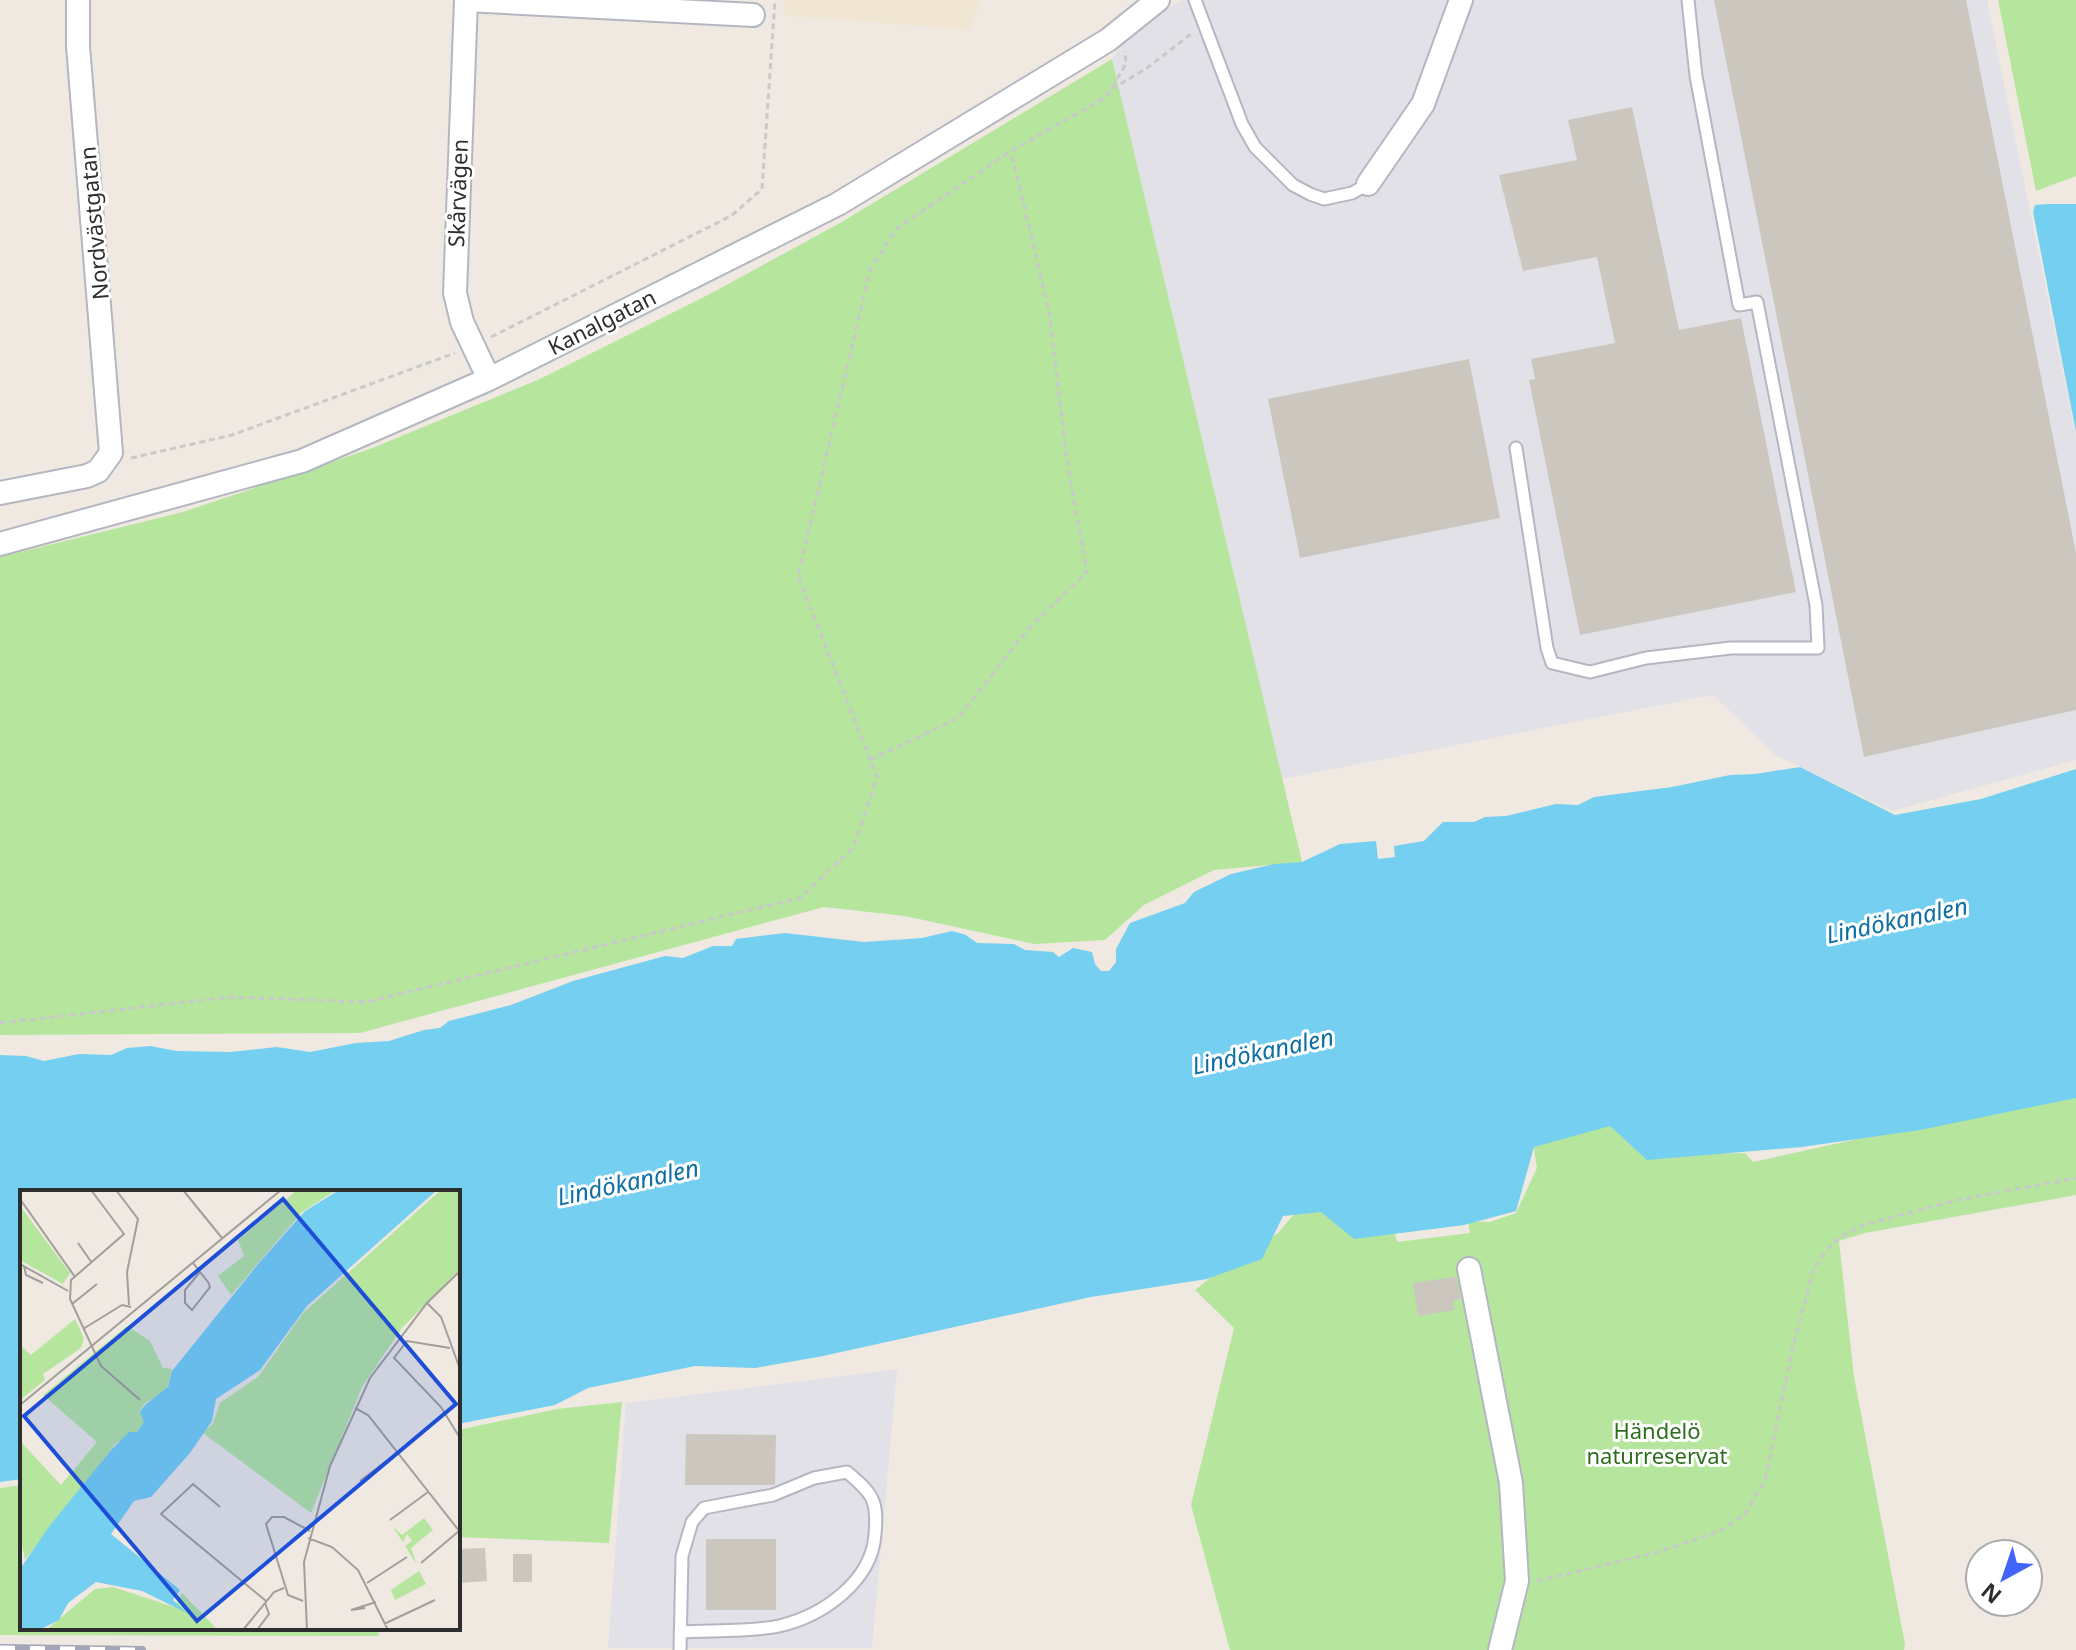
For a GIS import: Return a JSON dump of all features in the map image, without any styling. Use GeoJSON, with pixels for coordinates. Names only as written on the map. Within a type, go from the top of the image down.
{"type":"FeatureCollection","features":[{"type":"Feature","properties":{"kind":"street","name":"Nordvästgatan"},"geometry":{"type":"LineString","coordinates":[[78,0],[78,46],[108,454]]}},
{"type":"Feature","properties":{"kind":"street"},"geometry":{"type":"LineString","coordinates":[[466,0],[753,15]]}},
{"type":"Feature","properties":{"kind":"street","name":"Skårvägen"},"geometry":{"type":"LineString","coordinates":[[466,0],[455,293],[462,322],[489,379]]}},
{"type":"Feature","properties":{"kind":"street","name":"Kanalgatan"},"geometry":{"type":"LineString","coordinates":[[0,544],[302,461],[489,379],[838,204],[1108,40],[1158,0]]}},
{"type":"Feature","properties":{"kind":"street"},"geometry":{"type":"LineString","coordinates":[[1368,184],[1423,104],[1461,0]]}},
{"type":"Feature","properties":{"kind":"street"},"geometry":{"type":"LineString","coordinates":[[0,493],[87,476],[98,471],[108,454]]}},
{"type":"Feature","properties":{"kind":"street"},"geometry":{"type":"LineString","coordinates":[[1469,1269],[1511,1483],[1517,1581],[1500,1650]]}},
{"type":"Feature","properties":{"kind":"lane"},"geometry":{"type":"LineString","coordinates":[[1195,0],[1242,124],[1255,147],[1293,185],[1324,199],[1352,193],[1368,184]]}},
{"type":"Feature","properties":{"kind":"lane"},"geometry":{"type":"LineString","coordinates":[[1516,448],[1547,648],[1552,663],[1590,672],[1646,658],[1731,648],[1818,648],[1816,605],[1757,302],[1739,305],[1696,76],[1688,0]]}},
{"type":"Feature","properties":{"kind":"lane"},"geometry":{"type":"LineString","coordinates":[[680,1632],[778,1626],[822,1610],[857,1580],[875,1547],[877,1509],[866,1488],[847,1472],[814,1478],[773,1495],[704,1508],[692,1522],[682,1556],[680,1632],[680,1650]]}},
{"type":"Feature","properties":{"kind":"path"},"geometry":{"type":"LineString","coordinates":[[108,454],[232,435],[443,359],[519,325],[731,216],[762,189],[775,0]]}},
{"type":"Feature","properties":{"kind":"path"},"geometry":{"type":"LineString","coordinates":[[1111,89],[1147,68],[1204,24]]}},
{"type":"Feature","properties":{"kind":"path"},"geometry":{"type":"LineString","coordinates":[[0,1023],[231,997],[366,1002],[800,898],[853,848],[877,777],[798,576],[870,270],[896,229],[1011,151],[1106,97],[1126,64],[1124,26]]}},
{"type":"Feature","properties":{"kind":"path"},"geometry":{"type":"LineString","coordinates":[[870,760],[958,718],[1028,629],[1087,572],[1067,461],[1049,311],[1011,151]]}},
{"type":"Feature","properties":{"kind":"path"},"geometry":{"type":"LineString","coordinates":[[1517,1581],[1541,1581],[1658,1552],[1720,1531],[1745,1514],[1765,1480],[1794,1342],[1814,1268],[1832,1243],[1860,1226],[1957,1200],[2076,1178]]}},
{"type":"Feature","properties":{"kind":"shaded area"},"geometry":{"type":"Polygon","coordinates":[[[784,0],[982,0],[969,30],[783,15],[784,0]]]}},
{"type":"Feature","properties":{"kind":"shaded area"},"geometry":{"type":"Polygon","coordinates":[[[1182,0],[1987,0],[2076,437],[2076,760],[1892,811],[1777,756],[1713,695],[1282,779],[1112,59],[1131,32],[1182,0]]]}},
{"type":"Feature","properties":{"kind":"shaded area"},"geometry":{"type":"Polygon","coordinates":[[[897,1369],[872,1648],[608,1648],[626,1403],[897,1369]]]}},
{"type":"Feature","properties":{"kind":"green space"},"geometry":{"type":"Polygon","coordinates":[[[1998,0],[2076,0],[2076,176],[2036,191],[1998,0]]]}},
{"type":"Feature","properties":{"kind":"green space"},"geometry":{"type":"Polygon","coordinates":[[[1112,59],[1302,862],[1214,870],[1144,905],[1105,940],[1034,944],[905,916],[824,907],[360,1033],[0,1035],[0,557],[183,512],[370,449],[540,379],[708,295],[840,223],[1112,59]]]}},
{"type":"Feature","properties":{"kind":"green space","name":"Händelö naturreservat"},"geometry":{"type":"Polygon","coordinates":[[[2076,1091],[2076,1195],[1865,1233],[1839,1241],[1854,1377],[1904,1650],[1230,1650],[1191,1505],[1234,1328],[1195,1290],[1278,1233],[1302,1205],[1395,1233],[1397,1242],[1470,1233],[1468,1221],[1490,1222],[1516,1213],[1537,1168],[1533,1142],[1619,1124],[1651,1155],[1745,1153],[1753,1162],[2076,1091]]]}},
{"type":"Feature","properties":{"kind":"green space"},"geometry":{"type":"Polygon","coordinates":[[[622,1402],[609,1543],[460,1537],[460,1430],[557,1409],[622,1402]]]}},
{"type":"Feature","properties":{"kind":"green space"},"geometry":{"type":"Polygon","coordinates":[[[20,1485],[20,1630],[380,1630],[378,1636],[0,1635],[0,1488],[20,1485]]]}},
{"type":"Feature","properties":{"kind":"water"},"geometry":{"type":"Polygon","coordinates":[[[2076,204],[2076,432],[2033,212],[2035,205],[2076,204]]]}},
{"type":"Feature","properties":{"kind":"water","name":"Lindökanalen"},"geometry":{"type":"Polygon","coordinates":[[[1800,767],[1895,815],[1981,799],[2076,769],[2076,1098],[1920,1130],[1802,1147],[1647,1160],[1610,1126],[1534,1147],[1516,1211],[1464,1225],[1354,1239],[1321,1212],[1283,1216],[1262,1259],[1207,1279],[1091,1297],[755,1368],[695,1366],[588,1388],[555,1405],[460,1424],[460,1190],[20,1190],[20,1479],[0,1482],[0,1055],[26,1056],[44,1061],[79,1054],[111,1055],[127,1048],[150,1046],[177,1051],[231,1052],[277,1047],[310,1052],[356,1043],[389,1041],[511,1005],[573,981],[665,956],[683,958],[713,946],[732,946],[736,939],[785,933],[864,942],[922,938],[952,931],[966,935],[977,943],[1014,944],[1025,950],[1053,952],[1059,957],[1073,948],[1092,952],[1095,964],[1101,971],[1109,971],[1116,962],[1116,949],[1130,923],[1185,903],[1194,892],[1231,874],[1274,864],[1302,862],[1340,844],[1376,841],[1378,859],[1395,857],[1394,846],[1424,841],[1443,822],[1474,822],[1485,817],[1506,816],[1556,804],[1578,805],[1594,797],[1672,787],[1730,775],[1800,767]]]}},
{"type":"Feature","properties":{"kind":"building"},"geometry":{"type":"Polygon","coordinates":[[[1714,0],[1966,0],[2076,553],[2076,710],[1864,757],[1714,0]]]}},
{"type":"Feature","properties":{"kind":"building"},"geometry":{"type":"Polygon","coordinates":[[[1632,107],[1679,330],[1741,318],[1796,592],[1580,635],[1529,380],[1535,379],[1531,359],[1615,343],[1597,257],[1523,271],[1499,175],[1577,160],[1568,120],[1632,107]]]}},
{"type":"Feature","properties":{"kind":"building"},"geometry":{"type":"Polygon","coordinates":[[[1469,359],[1500,518],[1300,558],[1268,399],[1469,359]]]}},
{"type":"Feature","properties":{"kind":"building"},"geometry":{"type":"Polygon","coordinates":[[[1456,1277],[1461,1299],[1453,1301],[1455,1310],[1418,1316],[1413,1283],[1456,1277]]]}},
{"type":"Feature","properties":{"kind":"building"},"geometry":{"type":"Polygon","coordinates":[[[686,1434],[776,1435],[775,1485],[685,1485],[686,1434]]]}},
{"type":"Feature","properties":{"kind":"building"},"geometry":{"type":"Polygon","coordinates":[[[706,1539],[776,1539],[776,1610],[706,1610],[706,1539]]]}},
{"type":"Feature","properties":{"kind":"building"},"geometry":{"type":"Polygon","coordinates":[[[485,1548],[487,1581],[460,1583],[460,1549],[485,1548]]]}},
{"type":"Feature","properties":{"kind":"building"},"geometry":{"type":"Polygon","coordinates":[[[513,1554],[532,1554],[532,1582],[513,1582],[513,1554]]]}},
{"type":"Feature","properties":{"kind":"railway"},"geometry":{"type":"LineString","coordinates":[[0,1648],[142,1650]]}}]}
